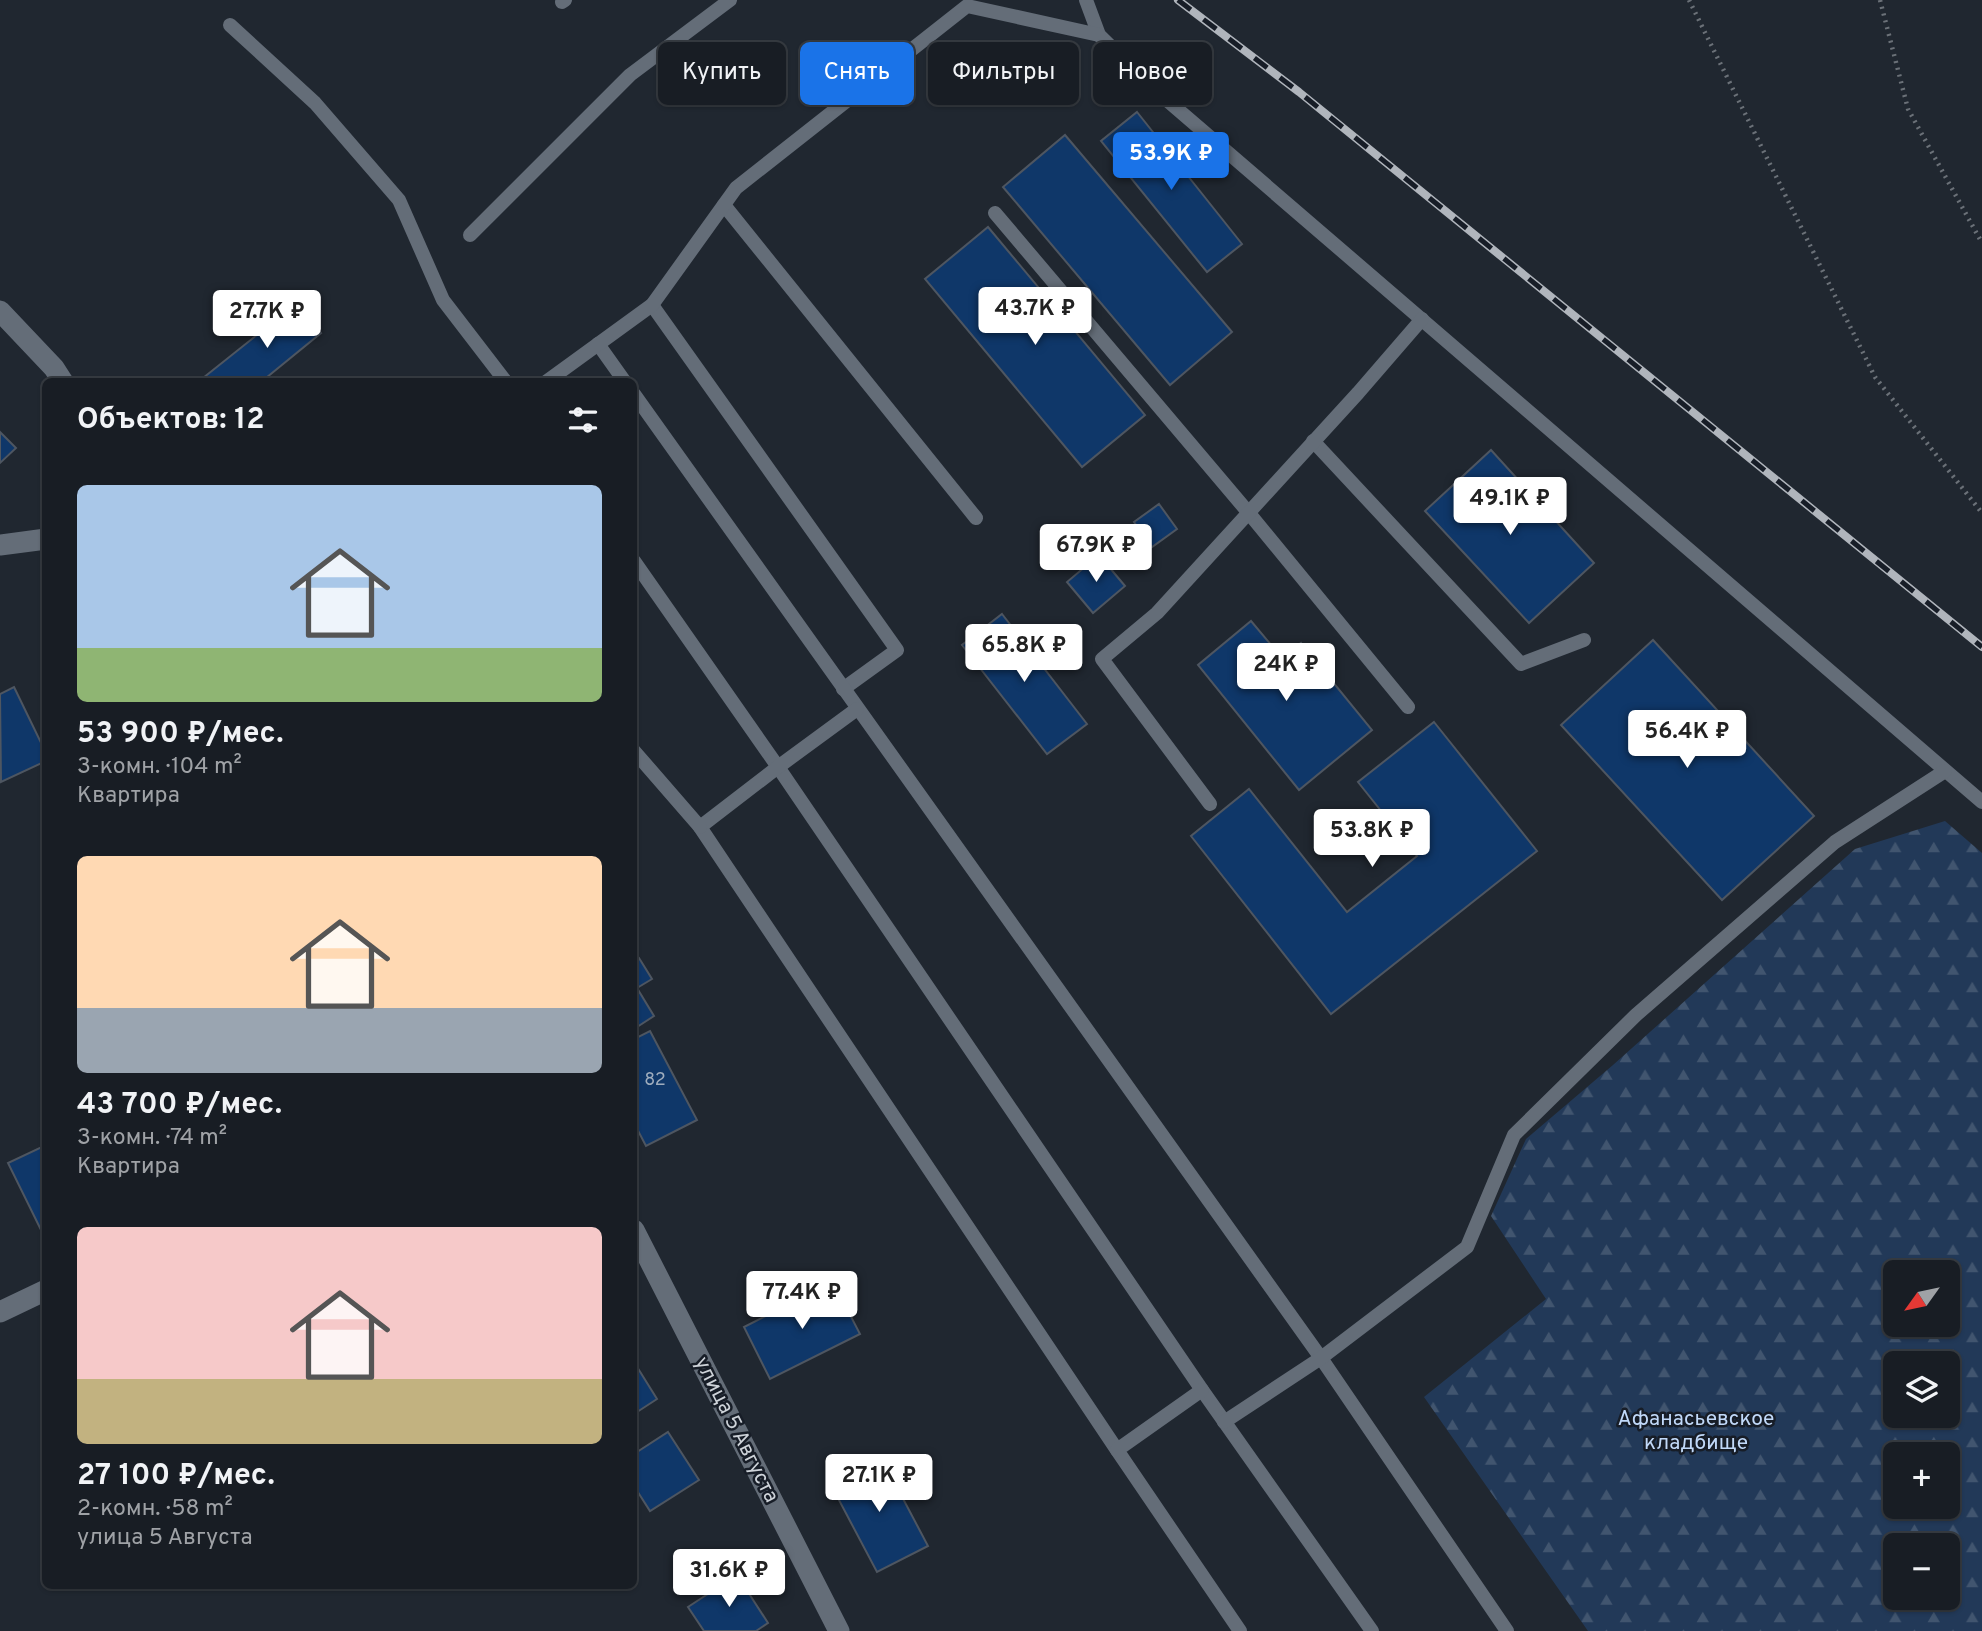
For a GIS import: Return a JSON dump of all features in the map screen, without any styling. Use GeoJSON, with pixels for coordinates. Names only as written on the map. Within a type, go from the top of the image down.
{"type":"FeatureCollection","features":[{"type":"Feature","properties":{"kind":"main road"},"geometry":{"type":"LineString","coordinates":[[0,311],[60,378]]}},
{"type":"Feature","properties":{"kind":"main road"},"geometry":{"type":"LineString","coordinates":[[0,545],[42,540]]}},
{"type":"Feature","properties":{"kind":"main road","name":"улица 5 Августа"},"geometry":{"type":"LineString","coordinates":[[637,1236],[839,1631]]}},
{"type":"Feature","properties":{"kind":"main road"},"geometry":{"type":"LineString","coordinates":[[0,1312],[42,1292]]}},
{"type":"Feature","properties":{"kind":"lane"},"geometry":{"type":"LineString","coordinates":[[470,235],[630,75],[730,0]]}},
{"type":"Feature","properties":{"kind":"lane"},"geometry":{"type":"LineString","coordinates":[[1086,0],[1099,35],[1154,89],[1982,803]]}},
{"type":"Feature","properties":{"kind":"lane"},"geometry":{"type":"LineString","coordinates":[[551,378],[652,305],[736,188],[965,3],[1099,35]]}},
{"type":"Feature","properties":{"kind":"lane"},"geometry":{"type":"LineString","coordinates":[[230,25],[315,103],[398,200],[443,300],[503,378]]}},
{"type":"Feature","properties":{"kind":"lane"},"geometry":{"type":"LineString","coordinates":[[724,205],[976,518]]}},
{"type":"Feature","properties":{"kind":"lane"},"geometry":{"type":"LineString","coordinates":[[995,213],[1248,512],[1408,707]]}},
{"type":"Feature","properties":{"kind":"lane"},"geometry":{"type":"LineString","coordinates":[[652,305],[897,650],[843,690]]}},
{"type":"Feature","properties":{"kind":"lane"},"geometry":{"type":"LineString","coordinates":[[1210,804],[1102,659],[1157,613],[1422,319]]}},
{"type":"Feature","properties":{"kind":"lane"},"geometry":{"type":"LineString","coordinates":[[598,344],[622,378]]}},
{"type":"Feature","properties":{"kind":"lane"},"geometry":{"type":"LineString","coordinates":[[637,398],[1321,1358],[1507,1631]]}},
{"type":"Feature","properties":{"kind":"lane"},"geometry":{"type":"LineString","coordinates":[[1313,441],[1521,664],[1584,640]]}},
{"type":"Feature","properties":{"kind":"lane"},"geometry":{"type":"LineString","coordinates":[[637,565],[778,767],[1224,1422],[1372,1631]]}},
{"type":"Feature","properties":{"kind":"lane"},"geometry":{"type":"LineString","coordinates":[[700,827],[857,709]]}},
{"type":"Feature","properties":{"kind":"lane"},"geometry":{"type":"LineString","coordinates":[[637,754],[700,827],[1240,1631]]}},
{"type":"Feature","properties":{"kind":"lane"},"geometry":{"type":"LineString","coordinates":[[1224,1422],[1321,1358],[1467,1247],[1514,1135],[1636,1015],[1835,842],[1945,771]]}},
{"type":"Feature","properties":{"kind":"lane"},"geometry":{"type":"LineString","coordinates":[[1116,1450],[1202,1390]]}},
{"type":"Feature","properties":{"kind":"path"},"geometry":{"type":"LineString","coordinates":[[1689,0],[1875,377],[1982,513]]}},
{"type":"Feature","properties":{"kind":"path"},"geometry":{"type":"LineString","coordinates":[[1880,0],[1908,108],[1982,243]]}},
{"type":"Feature","properties":{"kind":"green space","name":"Афанасьевское кладбище"},"geometry":{"type":"Polygon","coordinates":[[[1945,821],[1982,853],[1982,1631],[1588,1631],[1424,1397],[1546,1299],[1491,1216],[1526,1139],[1855,849],[1945,821]]]}},
{"type":"Feature","properties":{"kind":"building"},"geometry":{"type":"Polygon","coordinates":[[[1137,112],[1242,244],[1207,272],[1101,141],[1137,112]]]}},
{"type":"Feature","properties":{"kind":"building"},"geometry":{"type":"Polygon","coordinates":[[[1065,135],[1232,332],[1170,385],[1003,187],[1065,135]]]}},
{"type":"Feature","properties":{"kind":"building"},"geometry":{"type":"Polygon","coordinates":[[[988,227],[1145,415],[1082,467],[925,279],[988,227]]]}},
{"type":"Feature","properties":{"kind":"building"},"geometry":{"type":"Polygon","coordinates":[[[297,303],[321,333],[266,378],[203,378],[297,303]]]}},
{"type":"Feature","properties":{"kind":"building"},"geometry":{"type":"Polygon","coordinates":[[[0,432],[16,448],[0,463],[0,432]]]}},
{"type":"Feature","properties":{"kind":"building"},"geometry":{"type":"Polygon","coordinates":[[[1491,450],[1594,563],[1529,623],[1425,511],[1491,450]]]}},
{"type":"Feature","properties":{"kind":"building"},"geometry":{"type":"Polygon","coordinates":[[[1159,504],[1177,529],[1152,547],[1134,522],[1159,504]]]}},
{"type":"Feature","properties":{"kind":"building"},"geometry":{"type":"Polygon","coordinates":[[[1099,555],[1125,586],[1093,613],[1067,582],[1099,555]]]}},
{"type":"Feature","properties":{"kind":"building"},"geometry":{"type":"Polygon","coordinates":[[[1002,614],[1087,724],[1047,754],[962,645],[1002,614]]]}},
{"type":"Feature","properties":{"kind":"building"},"geometry":{"type":"Polygon","coordinates":[[[1251,621],[1282,658],[1301,643],[1372,730],[1299,790],[1198,665],[1251,621]]]}},
{"type":"Feature","properties":{"kind":"building"},"geometry":{"type":"Polygon","coordinates":[[[1653,640],[1814,816],[1722,900],[1561,725],[1653,640]]]}},
{"type":"Feature","properties":{"kind":"building"},"geometry":{"type":"Polygon","coordinates":[[[14,687],[42,745],[42,763],[1,782],[0,694],[14,687]]]}},
{"type":"Feature","properties":{"kind":"building"},"geometry":{"type":"Polygon","coordinates":[[[1434,722],[1537,851],[1331,1014],[1191,836],[1249,789],[1347,912],[1417,856],[1358,782],[1434,722]]]}},
{"type":"Feature","properties":{"kind":"building"},"geometry":{"type":"Polygon","coordinates":[[[639,958],[652,979],[637,988],[639,958]]]}},
{"type":"Feature","properties":{"kind":"building"},"geometry":{"type":"Polygon","coordinates":[[[637,988],[654,1016],[637,1027],[637,988]]]}},
{"type":"Feature","properties":{"kind":"building"},"geometry":{"type":"Polygon","coordinates":[[[650,1031],[697,1120],[646,1146],[637,1129],[637,1038],[650,1031]]]}},
{"type":"Feature","properties":{"kind":"building"},"geometry":{"type":"Polygon","coordinates":[[[42,1147],[42,1232],[8,1163],[42,1147]]]}},
{"type":"Feature","properties":{"kind":"building"},"geometry":{"type":"Polygon","coordinates":[[[833,1282],[860,1334],[770,1379],[744,1327],[833,1282]]]}},
{"type":"Feature","properties":{"kind":"building"},"geometry":{"type":"Polygon","coordinates":[[[637,1367],[657,1399],[637,1412],[637,1367]]]}},
{"type":"Feature","properties":{"kind":"building"},"geometry":{"type":"Polygon","coordinates":[[[668,1432],[699,1480],[650,1511],[637,1491],[637,1452],[668,1432]]]}},
{"type":"Feature","properties":{"kind":"building"},"geometry":{"type":"Polygon","coordinates":[[[881,1457],[928,1546],[877,1572],[830,1483],[881,1457]]]}},
{"type":"Feature","properties":{"kind":"building"},"geometry":{"type":"Polygon","coordinates":[[[737,1575],[768,1623],[756,1631],[704,1631],[688,1607],[737,1575]]]}},
{"type":"Feature","properties":{"kind":"railway"},"geometry":{"type":"LineString","coordinates":[[1178,0],[1299,92],[1982,647]]}}]}
